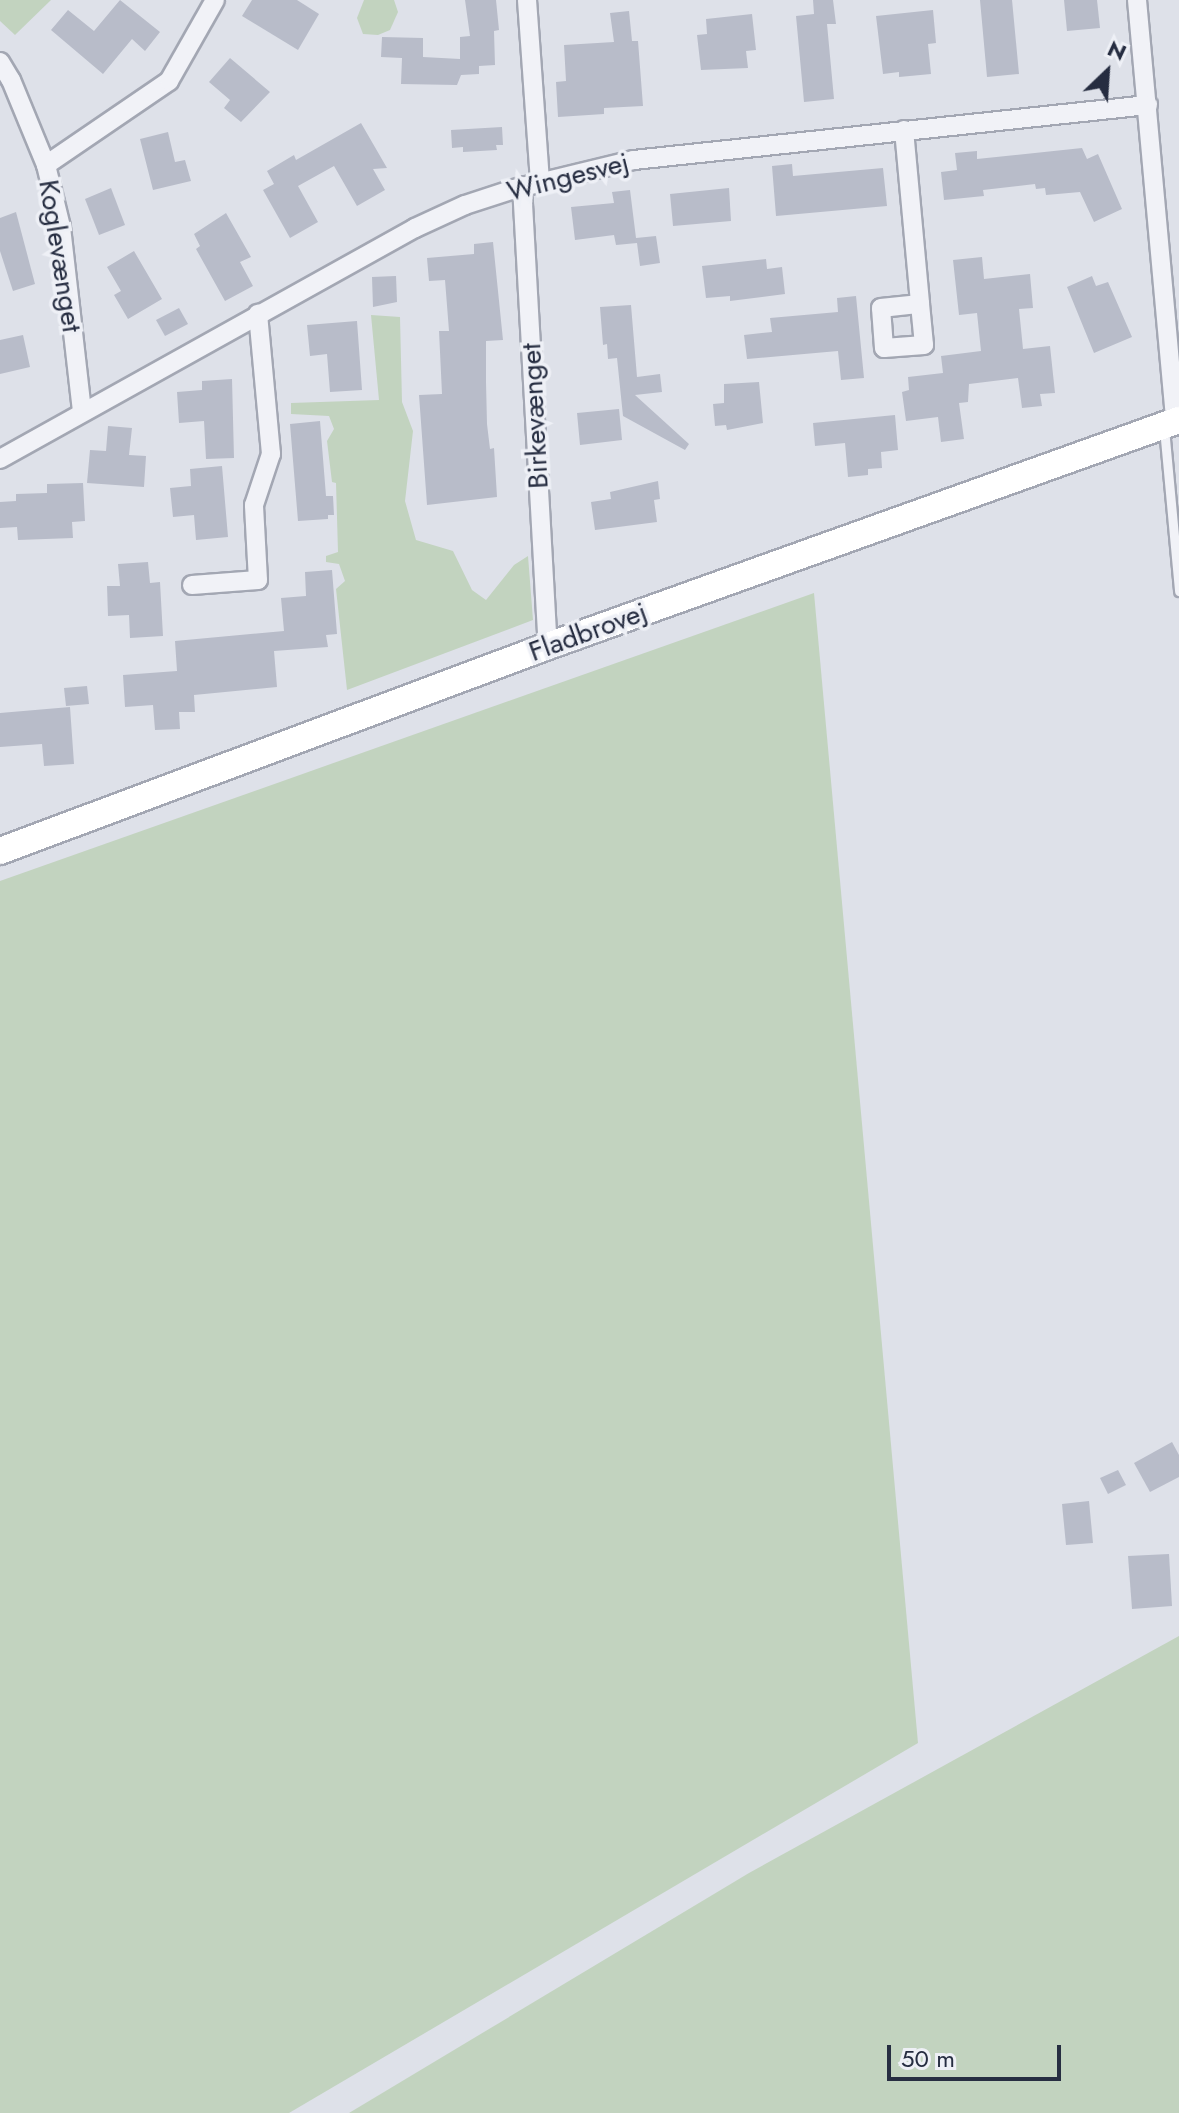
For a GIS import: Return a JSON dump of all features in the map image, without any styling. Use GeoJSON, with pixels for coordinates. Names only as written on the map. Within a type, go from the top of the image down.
{"type":"FeatureCollection","features":[{"type":"Feature","properties":{"kind":"main road","name":"Fladbrovej"},"geometry":{"type":"LineString","coordinates":[[0,851],[548,646],[1173,423]]}},
{"type":"Feature","properties":{"kind":"street"},"geometry":{"type":"LineString","coordinates":[[46,165],[169,81],[215,0]]}},
{"type":"Feature","properties":{"kind":"street","name":"Birkevænget"},"geometry":{"type":"LineString","coordinates":[[527,0],[548,646]]}},
{"type":"Feature","properties":{"kind":"street"},"geometry":{"type":"LineString","coordinates":[[1137,0],[1173,423]]}},
{"type":"Feature","properties":{"kind":"street","name":"Koglevænget"},"geometry":{"type":"LineString","coordinates":[[0,62],[11,80],[46,165],[61,227],[82,412]]}},
{"type":"Feature","properties":{"kind":"street","name":"Wingesvej"},"geometry":{"type":"LineString","coordinates":[[0,459],[415,228],[465,205],[531,184],[634,160],[1148,105]]}},
{"type":"Feature","properties":{"kind":"street"},"geometry":{"type":"LineString","coordinates":[[904,130],[920,304]]}},
{"type":"Feature","properties":{"kind":"street"},"geometry":{"type":"LineString","coordinates":[[192,585],[258,580],[254,505],[271,454],[258,314]]}},
{"type":"Feature","properties":{"kind":"lane"},"geometry":{"type":"LineString","coordinates":[[1173,423],[1179,591]]}},
{"type":"Feature","properties":{"kind":"green space"},"geometry":{"type":"Polygon","coordinates":[[[0,0],[51,0],[15,35],[0,21],[0,0]]]}},
{"type":"Feature","properties":{"kind":"green space"},"geometry":{"type":"Polygon","coordinates":[[[364,0],[394,0],[398,12],[390,30],[378,35],[363,34],[357,18],[364,0]]]}},
{"type":"Feature","properties":{"kind":"green space"},"geometry":{"type":"Polygon","coordinates":[[[371,315],[400,317],[402,402],[413,431],[405,501],[416,540],[453,551],[472,590],[486,600],[514,565],[528,556],[533,620],[347,690],[336,589],[345,581],[339,564],[326,562],[326,556],[338,552],[336,483],[332,482],[327,441],[334,429],[329,416],[291,414],[291,403],[379,400],[371,315]]]}},
{"type":"Feature","properties":{"kind":"green space"},"geometry":{"type":"Polygon","coordinates":[[[814,593],[918,1743],[289,2113],[0,2113],[0,881],[814,593]]]}},
{"type":"Feature","properties":{"kind":"green space"},"geometry":{"type":"Polygon","coordinates":[[[1179,1636],[1179,2113],[349,2113],[749,1873],[1179,1636]]]}},
{"type":"Feature","properties":{"kind":"building"},"geometry":{"type":"Polygon","coordinates":[[[120,0],[160,32],[145,51],[132,39],[103,74],[51,30],[68,10],[94,31],[120,0]]]}},
{"type":"Feature","properties":{"kind":"building"},"geometry":{"type":"Polygon","coordinates":[[[252,0],[297,0],[319,14],[298,50],[242,16],[252,0]]]}},
{"type":"Feature","properties":{"kind":"building"},"geometry":{"type":"Polygon","coordinates":[[[465,0],[496,0],[499,30],[494,31],[495,65],[479,66],[479,74],[461,75],[457,85],[401,84],[402,58],[381,57],[382,37],[423,38],[423,57],[460,59],[460,37],[470,36],[465,0]]]}},
{"type":"Feature","properties":{"kind":"building"},"geometry":{"type":"Polygon","coordinates":[[[813,0],[833,0],[836,24],[827,24],[834,99],[804,102],[796,16],[814,14],[813,0]]]}},
{"type":"Feature","properties":{"kind":"building"},"geometry":{"type":"Polygon","coordinates":[[[980,0],[1012,0],[1019,74],[987,77],[980,0]]]}},
{"type":"Feature","properties":{"kind":"building"},"geometry":{"type":"Polygon","coordinates":[[[1064,0],[1097,0],[1100,28],[1067,31],[1064,0]]]}},
{"type":"Feature","properties":{"kind":"building"},"geometry":{"type":"Polygon","coordinates":[[[933,10],[936,43],[928,44],[931,74],[899,77],[899,72],[883,74],[876,16],[933,10]]]}},
{"type":"Feature","properties":{"kind":"building"},"geometry":{"type":"Polygon","coordinates":[[[629,11],[632,41],[638,41],[643,106],[604,108],[604,114],[558,117],[556,82],[566,81],[564,45],[614,42],[610,13],[629,11]]]}},
{"type":"Feature","properties":{"kind":"building"},"geometry":{"type":"Polygon","coordinates":[[[752,14],[756,50],[746,51],[748,68],[701,70],[697,35],[707,34],[706,19],[752,14]]]}},
{"type":"Feature","properties":{"kind":"building"},"geometry":{"type":"Polygon","coordinates":[[[230,58],[270,92],[241,122],[224,108],[230,100],[209,82],[230,58]]]}},
{"type":"Feature","properties":{"kind":"building"},"geometry":{"type":"Polygon","coordinates":[[[361,123],[387,168],[373,169],[385,190],[357,206],[334,166],[298,186],[318,222],[290,238],[263,190],[274,184],[267,171],[294,155],[296,160],[361,123]]]}},
{"type":"Feature","properties":{"kind":"building"},"geometry":{"type":"Polygon","coordinates":[[[502,127],[503,145],[496,145],[497,150],[463,152],[463,147],[452,148],[451,130],[502,127]]]}},
{"type":"Feature","properties":{"kind":"building"},"geometry":{"type":"Polygon","coordinates":[[[168,132],[175,162],[185,160],[191,181],[153,190],[140,139],[168,132]]]}},
{"type":"Feature","properties":{"kind":"building"},"geometry":{"type":"Polygon","coordinates":[[[1082,148],[1087,159],[1098,154],[1122,209],[1094,222],[1080,192],[1046,195],[1045,188],[1036,189],[1035,184],[983,190],[984,196],[944,200],[941,172],[957,170],[955,153],[977,151],[977,159],[1082,148]]]}},
{"type":"Feature","properties":{"kind":"building"},"geometry":{"type":"Polygon","coordinates":[[[792,164],[793,176],[883,168],[887,206],[776,216],[772,166],[792,164]]]}},
{"type":"Feature","properties":{"kind":"building"},"geometry":{"type":"Polygon","coordinates":[[[111,188],[125,225],[99,235],[85,199],[111,188]]]}},
{"type":"Feature","properties":{"kind":"building"},"geometry":{"type":"Polygon","coordinates":[[[729,188],[731,221],[673,226],[670,194],[729,188]]]}},
{"type":"Feature","properties":{"kind":"building"},"geometry":{"type":"Polygon","coordinates":[[[630,190],[636,238],[656,236],[660,263],[640,266],[637,243],[616,245],[614,235],[575,240],[571,207],[614,203],[612,192],[630,190]]]}},
{"type":"Feature","properties":{"kind":"building"},"geometry":{"type":"Polygon","coordinates":[[[16,212],[35,284],[13,291],[0,251],[0,218],[16,212]]]}},
{"type":"Feature","properties":{"kind":"building"},"geometry":{"type":"Polygon","coordinates":[[[226,213],[251,257],[240,262],[253,286],[225,301],[196,249],[200,246],[194,234],[226,213]]]}},
{"type":"Feature","properties":{"kind":"building"},"geometry":{"type":"Polygon","coordinates":[[[493,242],[503,340],[486,341],[486,382],[487,424],[490,449],[494,448],[497,497],[427,505],[419,395],[442,394],[439,331],[449,331],[445,280],[429,281],[427,258],[474,254],[474,244],[493,242]]]}},
{"type":"Feature","properties":{"kind":"building"},"geometry":{"type":"Polygon","coordinates":[[[134,251],[162,299],[128,319],[114,295],[121,291],[107,267],[134,251]]]}},
{"type":"Feature","properties":{"kind":"building"},"geometry":{"type":"Polygon","coordinates":[[[982,257],[984,279],[1030,274],[1033,308],[1019,309],[1023,349],[1050,346],[1055,393],[1040,394],[1042,406],[1022,408],[1018,378],[969,384],[968,402],[959,403],[964,439],[941,442],[938,417],[906,421],[902,392],[909,390],[908,377],[943,373],[941,356],[981,351],[977,313],[959,315],[953,260],[982,257]]]}},
{"type":"Feature","properties":{"kind":"building"},"geometry":{"type":"Polygon","coordinates":[[[766,259],[767,269],[782,267],[785,294],[730,301],[730,296],[706,298],[702,266],[766,259]]]}},
{"type":"Feature","properties":{"kind":"building"},"geometry":{"type":"Polygon","coordinates":[[[396,276],[397,302],[373,307],[372,277],[396,276]]]}},
{"type":"Feature","properties":{"kind":"building"},"geometry":{"type":"Polygon","coordinates":[[[1092,276],[1096,286],[1108,282],[1132,337],[1094,353],[1067,287],[1092,276]]]}},
{"type":"Feature","properties":{"kind":"building"},"geometry":{"type":"Polygon","coordinates":[[[856,296],[864,378],[841,380],[838,351],[747,359],[744,335],[772,332],[770,318],[838,312],[837,298],[856,296]]]}},
{"type":"Feature","properties":{"kind":"building"},"geometry":{"type":"Polygon","coordinates":[[[631,305],[637,377],[660,374],[662,392],[635,395],[689,444],[685,450],[623,416],[617,358],[608,359],[607,344],[603,345],[600,307],[631,305]]]}},
{"type":"Feature","properties":{"kind":"building"},"geometry":{"type":"Polygon","coordinates":[[[179,308],[188,324],[165,336],[156,320],[179,308]]]}},
{"type":"Feature","properties":{"kind":"building"},"geometry":{"type":"Polygon","coordinates":[[[357,321],[362,390],[330,392],[327,354],[310,356],[307,325],[357,321]]]}},
{"type":"Feature","properties":{"kind":"building"},"geometry":{"type":"Polygon","coordinates":[[[23,335],[30,367],[0,374],[0,340],[23,335]]]}},
{"type":"Feature","properties":{"kind":"building"},"geometry":{"type":"Polygon","coordinates":[[[232,379],[234,458],[206,459],[204,421],[179,423],[177,392],[202,390],[202,381],[232,379]]]}},
{"type":"Feature","properties":{"kind":"building"},"geometry":{"type":"Polygon","coordinates":[[[759,382],[763,423],[727,430],[726,425],[715,426],[713,404],[724,403],[724,384],[759,382]]]}},
{"type":"Feature","properties":{"kind":"building"},"geometry":{"type":"Polygon","coordinates":[[[619,409],[622,440],[580,445],[577,413],[619,409]]]}},
{"type":"Feature","properties":{"kind":"building"},"geometry":{"type":"Polygon","coordinates":[[[895,415],[898,450],[881,452],[882,468],[868,469],[868,475],[848,477],[845,443],[815,446],[813,423],[895,415]]]}},
{"type":"Feature","properties":{"kind":"building"},"geometry":{"type":"Polygon","coordinates":[[[320,421],[326,496],[333,496],[334,515],[328,515],[328,519],[298,521],[290,424],[320,421]]]}},
{"type":"Feature","properties":{"kind":"building"},"geometry":{"type":"Polygon","coordinates":[[[108,426],[132,428],[129,455],[146,456],[144,487],[87,483],[90,450],[106,451],[108,426]]]}},
{"type":"Feature","properties":{"kind":"building"},"geometry":{"type":"Polygon","coordinates":[[[222,466],[228,537],[196,540],[194,515],[173,517],[170,488],[191,486],[190,469],[222,466]]]}},
{"type":"Feature","properties":{"kind":"building"},"geometry":{"type":"Polygon","coordinates":[[[658,481],[660,499],[654,500],[657,522],[595,530],[591,502],[611,499],[610,492],[658,481]]]}},
{"type":"Feature","properties":{"kind":"building"},"geometry":{"type":"Polygon","coordinates":[[[83,483],[85,521],[72,522],[73,538],[18,540],[17,527],[0,528],[0,502],[16,501],[16,494],[47,493],[47,484],[83,483]]]}},
{"type":"Feature","properties":{"kind":"building"},"geometry":{"type":"Polygon","coordinates":[[[148,562],[150,583],[160,582],[163,636],[130,638],[129,615],[108,616],[107,586],[120,586],[118,564],[148,562]]]}},
{"type":"Feature","properties":{"kind":"building"},"geometry":{"type":"Polygon","coordinates":[[[332,570],[337,634],[326,635],[328,647],[274,651],[277,687],[194,695],[195,712],[179,712],[180,729],[155,730],[153,705],[125,707],[123,675],[177,671],[175,641],[284,631],[281,598],[306,596],[305,572],[332,570]]]}},
{"type":"Feature","properties":{"kind":"building"},"geometry":{"type":"Polygon","coordinates":[[[87,686],[89,704],[66,706],[64,688],[87,686]]]}},
{"type":"Feature","properties":{"kind":"building"},"geometry":{"type":"Polygon","coordinates":[[[70,707],[74,764],[44,766],[42,744],[0,747],[0,713],[70,707]]]}},
{"type":"Feature","properties":{"kind":"building"},"geometry":{"type":"Polygon","coordinates":[[[1172,1442],[1179,1455],[1179,1477],[1150,1492],[1134,1463],[1172,1442]]]}},
{"type":"Feature","properties":{"kind":"building"},"geometry":{"type":"Polygon","coordinates":[[[1118,1470],[1126,1485],[1108,1494],[1100,1478],[1118,1470]]]}},
{"type":"Feature","properties":{"kind":"building"},"geometry":{"type":"Polygon","coordinates":[[[1089,1501],[1093,1543],[1066,1545],[1062,1504],[1089,1501]]]}},
{"type":"Feature","properties":{"kind":"building"},"geometry":{"type":"Polygon","coordinates":[[[1169,1554],[1172,1606],[1132,1609],[1128,1556],[1169,1554]]]}}]}
